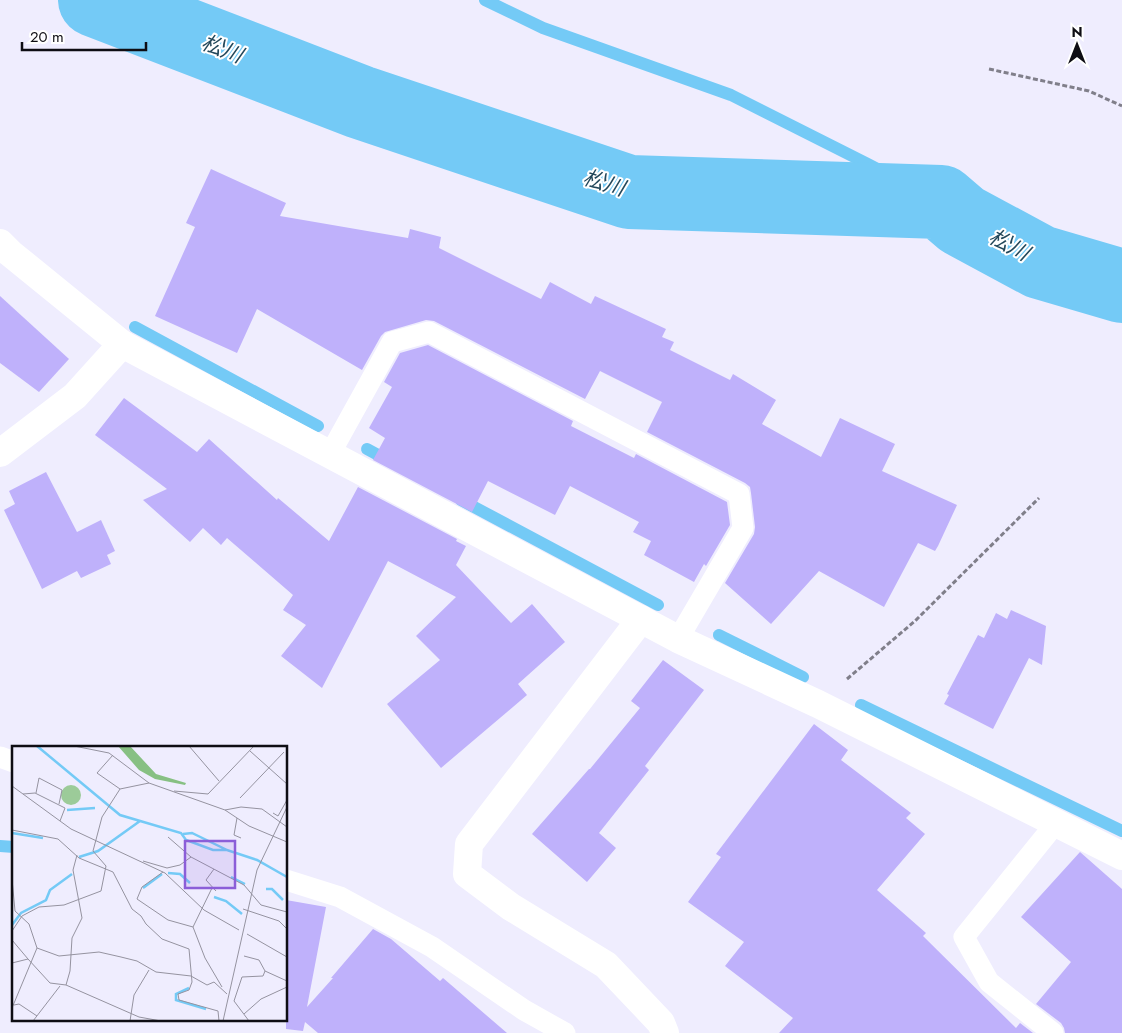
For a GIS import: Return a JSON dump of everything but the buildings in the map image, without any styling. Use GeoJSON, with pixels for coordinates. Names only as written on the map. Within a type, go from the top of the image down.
{"type":"FeatureCollection","features":[{"type":"Feature","properties":{"kind":"street"},"geometry":{"type":"LineString","coordinates":[[0,243],[122,344],[678,639],[818,704],[1122,856]]}},
{"type":"Feature","properties":{"kind":"street"},"geometry":{"type":"LineString","coordinates":[[0,453],[75,396],[122,344]]}},
{"type":"Feature","properties":{"kind":"street"},"geometry":{"type":"LineString","coordinates":[[640,619],[470,844],[467,874],[511,907],[606,965],[661,1024],[665,1033]]}},
{"type":"Feature","properties":{"kind":"lane"},"geometry":{"type":"LineString","coordinates":[[330,454],[392,342],[429,332],[739,494],[743,528],[678,639]]}},
{"type":"Feature","properties":{"kind":"lane"},"geometry":{"type":"LineString","coordinates":[[0,757],[12,761]]}},
{"type":"Feature","properties":{"kind":"lane"},"geometry":{"type":"LineString","coordinates":[[1053,1033],[989,982],[964,937],[1056,823]]}},
{"type":"Feature","properties":{"kind":"lane"},"geometry":{"type":"LineString","coordinates":[[288,881],[340,897],[432,947],[524,1010],[565,1033]]}},
{"type":"Feature","properties":{"kind":"path"},"geometry":{"type":"LineString","coordinates":[[990,69],[1089,91],[1122,106]]}},
{"type":"Feature","properties":{"kind":"path"},"geometry":{"type":"LineString","coordinates":[[818,704],[914,621],[1039,498]]}},
{"type":"Feature","properties":{"kind":"waterway","name":"松川"},"geometry":{"type":"LineString","coordinates":[[95,0],[360,102],[629,192],[941,202],[962,220],[1040,262],[1122,286]]}},
{"type":"Feature","properties":{"kind":"waterway"},"geometry":{"type":"LineString","coordinates":[[485,0],[543,28],[731,95],[941,202]]}},
{"type":"Feature","properties":{"kind":"waterway"},"geometry":{"type":"LineString","coordinates":[[135,327],[318,426]]}},
{"type":"Feature","properties":{"kind":"waterway"},"geometry":{"type":"LineString","coordinates":[[367,449],[391,462]]}},
{"type":"Feature","properties":{"kind":"waterway"},"geometry":{"type":"LineString","coordinates":[[461,500],[658,605]]}},
{"type":"Feature","properties":{"kind":"waterway"},"geometry":{"type":"LineString","coordinates":[[719,635],[803,677]]}},
{"type":"Feature","properties":{"kind":"waterway"},"geometry":{"type":"LineString","coordinates":[[861,705],[1122,831]]}},
{"type":"Feature","properties":{"kind":"waterway"},"geometry":{"type":"LineString","coordinates":[[0,846],[12,847]]}}]}
